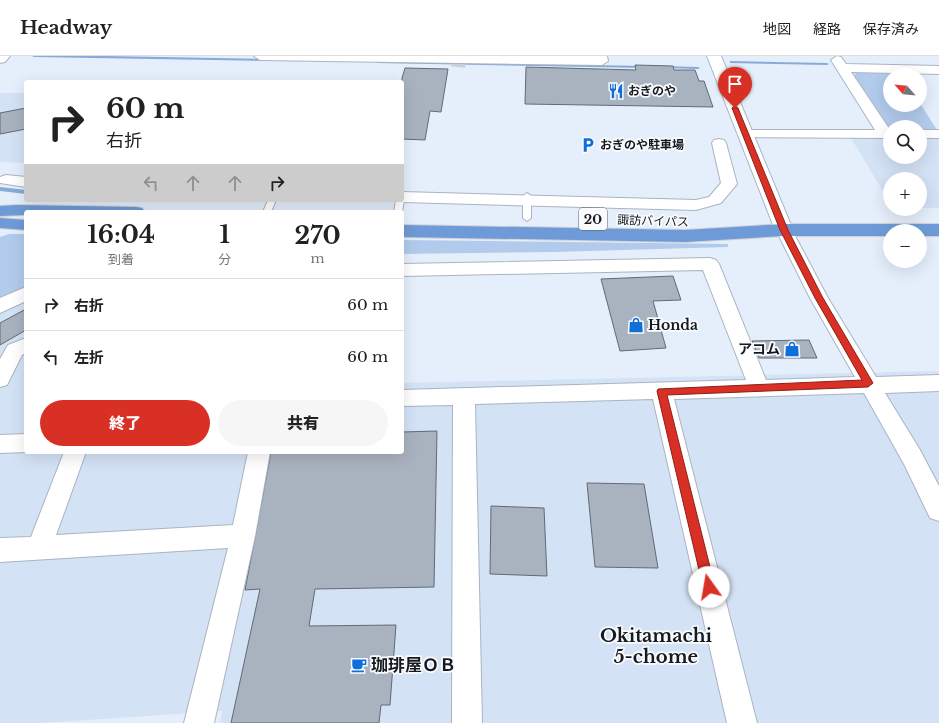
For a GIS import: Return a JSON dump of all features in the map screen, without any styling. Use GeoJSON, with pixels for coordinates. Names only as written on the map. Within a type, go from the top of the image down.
{"type":"FeatureCollection","features":[{"type":"Feature","properties":{"kind":"highway"},"geometry":{"type":"LineString","coordinates":[[0,211],[24,210]]}},
{"type":"Feature","properties":{"kind":"highway","name":"諏訪バイパス"},"geometry":{"type":"LineString","coordinates":[[404,216],[680,221],[784,230]]}},
{"type":"Feature","properties":{"kind":"highway"},"geometry":{"type":"LineString","coordinates":[[0,223],[24,225]]}},
{"type":"Feature","properties":{"kind":"highway","name":"諏訪バイパス"},"geometry":{"type":"LineString","coordinates":[[404,231],[685,236],[784,230],[939,230]]}},
{"type":"Feature","properties":{"kind":"street"},"geometry":{"type":"LineString","coordinates":[[0,59],[3,56]]}},
{"type":"Feature","properties":{"kind":"street"},"geometry":{"type":"LineString","coordinates":[[260,56],[602,62],[601,56]]}},
{"type":"Feature","properties":{"kind":"street"},"geometry":{"type":"LineString","coordinates":[[714,56],[784,230],[819,298],[912,457],[939,510]]}},
{"type":"Feature","properties":{"kind":"street"},"geometry":{"type":"LineString","coordinates":[[835,56],[883,127]]}},
{"type":"Feature","properties":{"kind":"street"},"geometry":{"type":"LineString","coordinates":[[843,68],[939,70]]}},
{"type":"Feature","properties":{"kind":"street"},"geometry":{"type":"LineString","coordinates":[[745,134],[883,134]]}},
{"type":"Feature","properties":{"kind":"street"},"geometry":{"type":"LineString","coordinates":[[927,134],[939,134]]}},
{"type":"Feature","properties":{"kind":"street"},"geometry":{"type":"LineString","coordinates":[[404,197],[527,198],[696,205],[715,200],[729,184],[718,143]]}},
{"type":"Feature","properties":{"kind":"street"},"geometry":{"type":"LineString","coordinates":[[6,180],[24,182]]}},
{"type":"Feature","properties":{"kind":"street"},"geometry":{"type":"LineString","coordinates":[[404,270],[710,264],[759,388]]}},
{"type":"Feature","properties":{"kind":"street"},"geometry":{"type":"LineString","coordinates":[[0,306],[24,294]]}},
{"type":"Feature","properties":{"kind":"street"},"geometry":{"type":"LineString","coordinates":[[0,379],[15,350],[24,346]]}},
{"type":"Feature","properties":{"kind":"street"},"geometry":{"type":"LineString","coordinates":[[404,398],[759,388],[868,383],[939,383]]}},
{"type":"Feature","properties":{"kind":"street"},"geometry":{"type":"LineString","coordinates":[[662,391],[742,723]]}},
{"type":"Feature","properties":{"kind":"street"},"geometry":{"type":"LineString","coordinates":[[464,397],[467,723]]}},
{"type":"Feature","properties":{"kind":"street"},"geometry":{"type":"LineString","coordinates":[[0,444],[24,443]]}},
{"type":"Feature","properties":{"kind":"street"},"geometry":{"type":"LineString","coordinates":[[39,547],[74,454]]}},
{"type":"Feature","properties":{"kind":"street"},"geometry":{"type":"LineString","coordinates":[[199,723],[243,536],[259,454]]}},
{"type":"Feature","properties":{"kind":"street"},"geometry":{"type":"LineString","coordinates":[[0,550],[243,536]]}},
{"type":"Feature","properties":{"kind":"lane"},"geometry":{"type":"LineString","coordinates":[[527,198],[527,218]]}},
{"type":"Feature","properties":{"kind":"shaded area"},"geometry":{"type":"Polygon","coordinates":[[[858,72],[883,73],[883,112],[926,112],[937,130],[927,130],[927,120],[884,120],[854,75],[858,72]]]}},
{"type":"Feature","properties":{"kind":"shaded area"},"geometry":{"type":"Polygon","coordinates":[[[0,93],[24,93],[24,163],[0,162],[0,93]]]}},
{"type":"Feature","properties":{"kind":"shaded area"},"geometry":{"type":"Polygon","coordinates":[[[851,138],[883,138],[883,164],[927,164],[927,138],[939,138],[939,208],[927,208],[927,172],[883,172],[883,191],[851,138]]]}},
{"type":"Feature","properties":{"kind":"shaded area"},"geometry":{"type":"Polygon","coordinates":[[[9,234],[24,234],[24,288],[0,300],[0,237],[9,234]]]}},
{"type":"Feature","properties":{"kind":"shaded area"},"geometry":{"type":"Polygon","coordinates":[[[404,240],[728,244],[728,247],[554,252],[404,254],[404,240]]]}},
{"type":"Feature","properties":{"kind":"shaded area"},"geometry":{"type":"Polygon","coordinates":[[[24,301],[24,454],[404,454],[404,383],[939,371],[939,723],[220,723],[222,711],[42,723],[0,723],[0,314],[24,301]]]}},
{"type":"Feature","properties":{"kind":"building","name":"おぎのや"},"geometry":{"type":"Polygon","coordinates":[[[635,65],[673,66],[674,70],[695,70],[699,81],[704,81],[713,107],[525,104],[526,67],[636,70],[635,65]]]}},
{"type":"Feature","properties":{"kind":"building"},"geometry":{"type":"Polygon","coordinates":[[[405,68],[448,69],[441,112],[430,111],[425,140],[404,139],[404,80],[402,80],[405,68]]]}},
{"type":"Feature","properties":{"kind":"building"},"geometry":{"type":"Polygon","coordinates":[[[24,108],[24,129],[0,134],[0,113],[24,108]]]}},
{"type":"Feature","properties":{"kind":"building","name":"Honda"},"geometry":{"type":"Polygon","coordinates":[[[673,276],[681,300],[653,301],[666,348],[620,351],[601,279],[673,276]]]}},
{"type":"Feature","properties":{"kind":"building"},"geometry":{"type":"Polygon","coordinates":[[[24,310],[24,331],[0,345],[0,323],[24,310]]]}},
{"type":"Feature","properties":{"kind":"building","name":"アコム"},"geometry":{"type":"Polygon","coordinates":[[[809,340],[817,358],[759,358],[752,341],[809,340]]]}},
{"type":"Feature","properties":{"kind":"building"},"geometry":{"type":"Polygon","coordinates":[[[437,431],[434,587],[315,589],[309,626],[396,625],[390,705],[381,705],[379,723],[231,723],[260,589],[245,590],[271,454],[404,454],[404,432],[437,431]]]}},
{"type":"Feature","properties":{"kind":"building"},"geometry":{"type":"Polygon","coordinates":[[[587,483],[644,484],[658,568],[595,567],[587,483]]]}},
{"type":"Feature","properties":{"kind":"building"},"geometry":{"type":"Polygon","coordinates":[[[491,506],[544,508],[547,576],[490,574],[491,506]]]}},
{"type":"Feature","properties":{"kind":"waterway"},"geometry":{"type":"LineString","coordinates":[[34,56],[268,60]]}},
{"type":"Feature","properties":{"kind":"waterway"},"geometry":{"type":"LineString","coordinates":[[378,62],[644,67]]}},
{"type":"Feature","properties":{"kind":"waterway"},"geometry":{"type":"LineString","coordinates":[[731,62],[827,64]]}},
{"type":"Feature","properties":{"kind":"waterway"},"geometry":{"type":"LineString","coordinates":[[664,67],[698,68]]}},
{"type":"Feature","properties":{"kind":"waterway"},"geometry":{"type":"LineString","coordinates":[[0,189],[24,192]]}},
{"type":"Feature","properties":{"kind":"tunnel"},"geometry":{"type":"LineString","coordinates":[[458,67],[459,59]]}},
{"type":"Feature","properties":{"kind":"place","name":"おぎのや"},"geometry":{"type":"Point","coordinates":[616,91]}},
{"type":"Feature","properties":{"kind":"place","name":"おぎのや駐車場"},"geometry":{"type":"Point","coordinates":[588,145]}},
{"type":"Feature","properties":{"kind":"place","name":"Honda"},"geometry":{"type":"Point","coordinates":[636,325]}},
{"type":"Feature","properties":{"kind":"place","name":"アコム"},"geometry":{"type":"Point","coordinates":[792,349]}},
{"type":"Feature","properties":{"kind":"place","name":"珈琲屋ＯＢ"},"geometry":{"type":"Point","coordinates":[359,665]}},
{"type":"Feature","properties":{"kind":"district","name":"Okitamachi 5-chome"},"geometry":{"type":"Point","coordinates":[656,646]}},
{"type":"Feature","properties":{"kind":"route"},"geometry":{"type":"LineString","coordinates":[[709,587],[662,391],[868,383],[819,298],[784,230],[735,108]]}}]}
